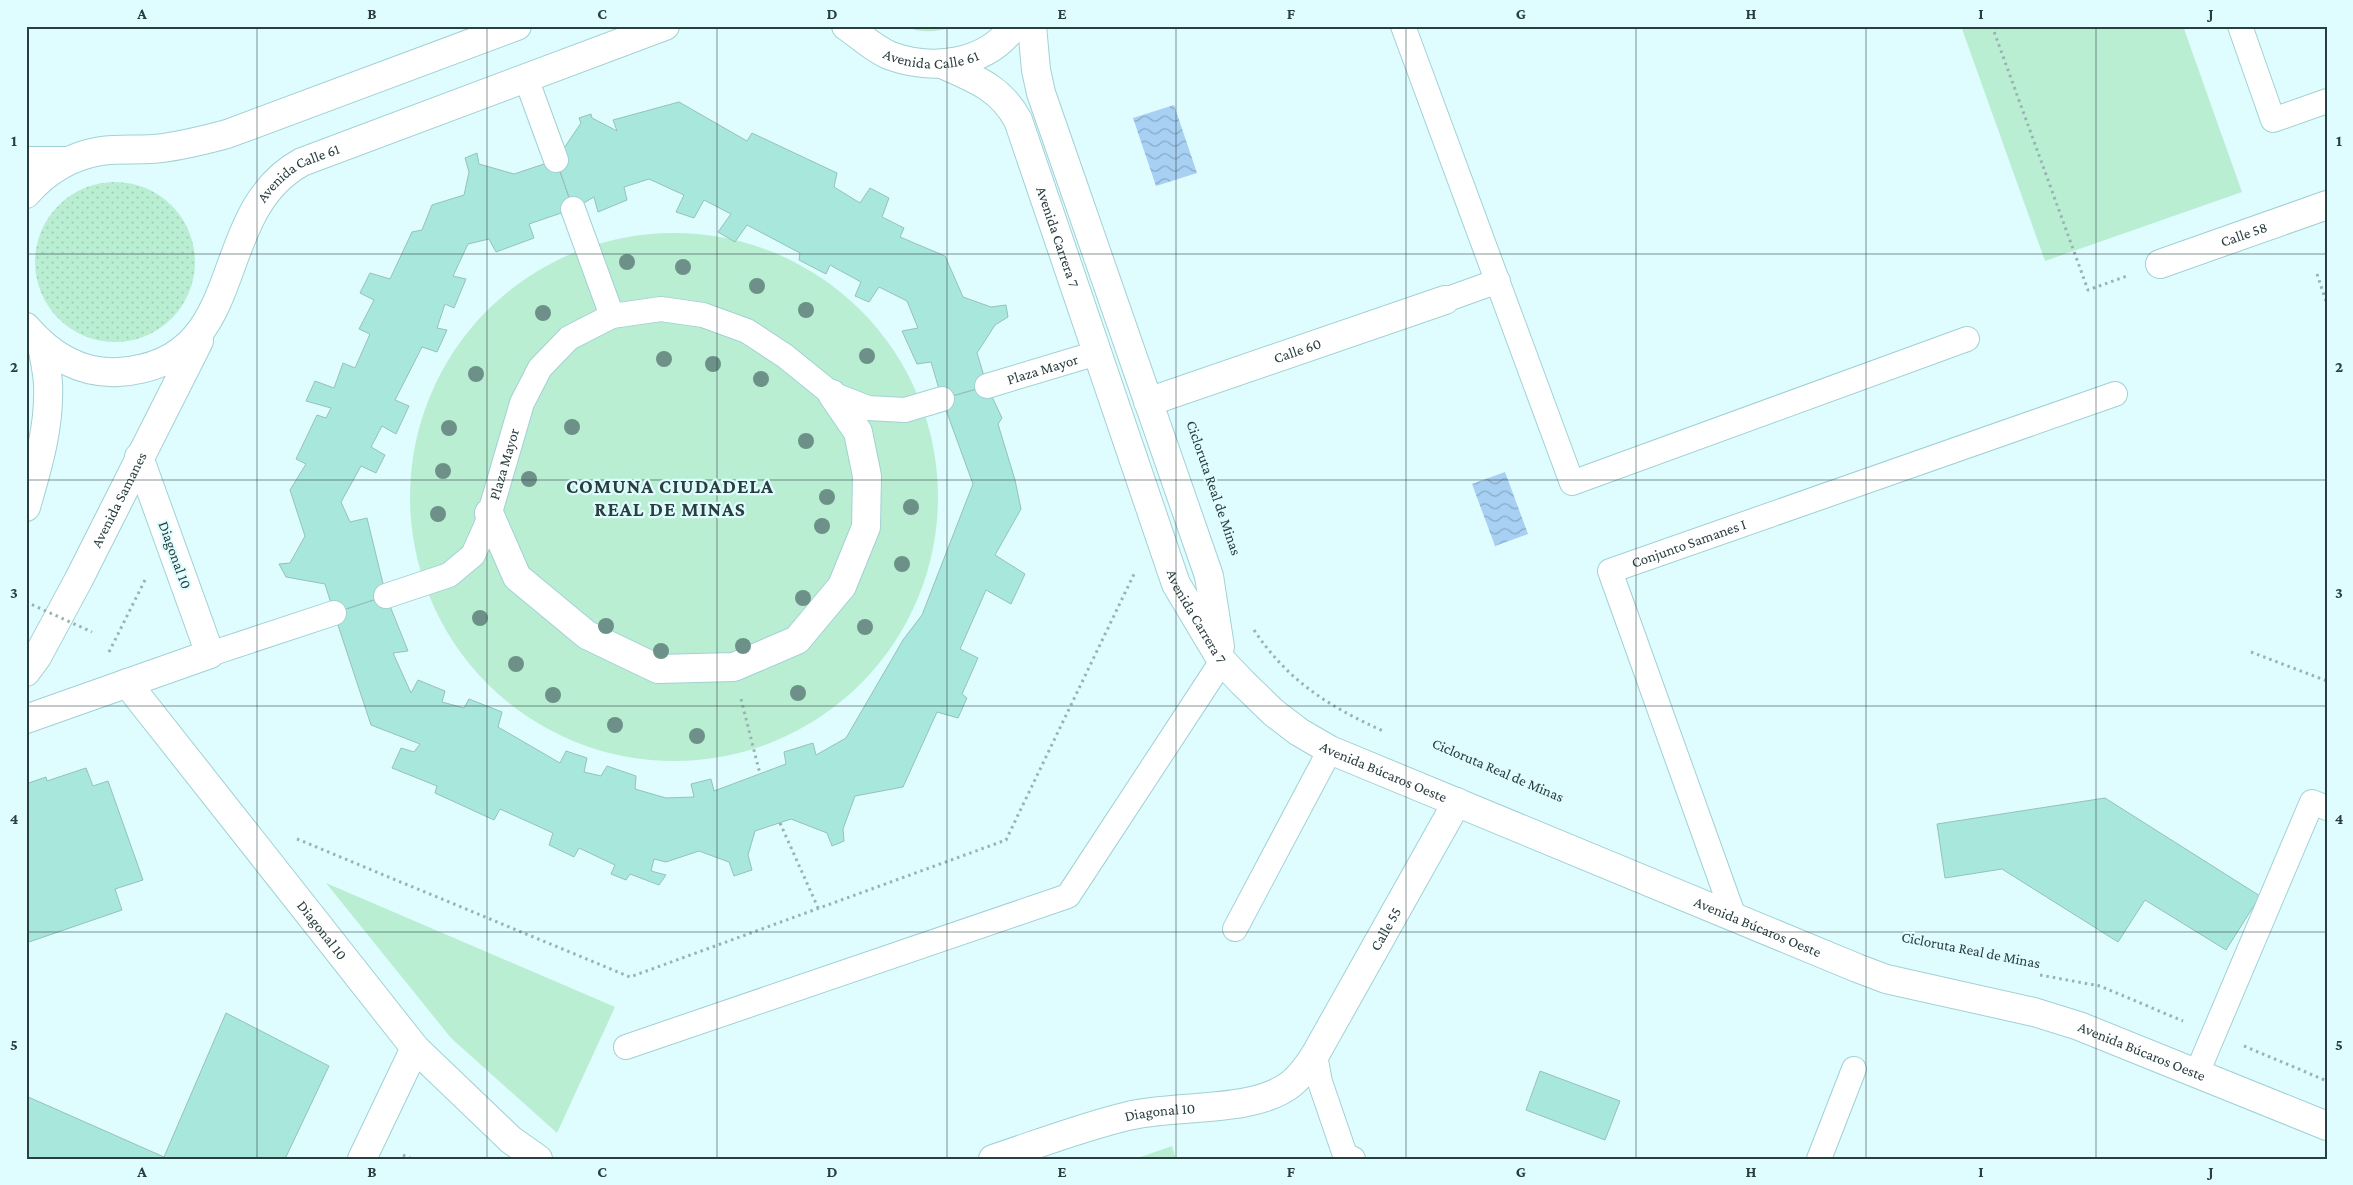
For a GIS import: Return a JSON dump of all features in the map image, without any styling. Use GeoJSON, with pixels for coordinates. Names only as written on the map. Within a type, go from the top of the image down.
{"type":"FeatureCollection","features":[{"type":"Feature","properties":{"kind":"main road"},"geometry":{"type":"LineString","coordinates":[[26,161],[67,161],[101,151],[161,148],[198,142],[226,134],[517,26]]}},
{"type":"Feature","properties":{"kind":"main road","name":"Avenida Calle 61"},"geometry":{"type":"LineString","coordinates":[[34,336],[61,359],[84,368],[109,373],[134,371],[155,365],[174,355],[192,342],[206,325],[222,292],[250,218],[262,196],[274,180],[287,170],[302,162],[665,26]]}},
{"type":"Feature","properties":{"kind":"main road","name":"Avenida Calle 61"},"geometry":{"type":"LineString","coordinates":[[846,26],[890,56],[921,64],[942,64],[981,54],[998,43],[1014,26]]}},
{"type":"Feature","properties":{"kind":"main road","name":"Avenida Carrera 7"},"geometry":{"type":"LineString","coordinates":[[1032,26],[1035,61],[1041,93],[1209,576],[1222,661]]}},
{"type":"Feature","properties":{"kind":"main road","name":"Avenida Carrera 7"},"geometry":{"type":"LineString","coordinates":[[942,64],[975,78],[996,91],[1010,105],[1018,120],[1176,584],[1222,661]]}},
{"type":"Feature","properties":{"kind":"main road"},"geometry":{"type":"LineString","coordinates":[[26,194],[41,178],[67,161]]}},
{"type":"Feature","properties":{"kind":"main road","name":"Calle 58"},"geometry":{"type":"LineString","coordinates":[[2160,264],[2327,205]]}},
{"type":"Feature","properties":{"kind":"main road","name":"Calle 60"},"geometry":{"type":"LineString","coordinates":[[1148,402],[1445,300]]}},
{"type":"Feature","properties":{"kind":"main road","name":"Avenida Samanes"},"geometry":{"type":"LineString","coordinates":[[26,672],[37,657],[79,579],[206,325]]}},
{"type":"Feature","properties":{"kind":"main road"},"geometry":{"type":"LineString","coordinates":[[26,507],[44,446],[48,415],[48,382],[34,336]]}},
{"type":"Feature","properties":{"kind":"main road"},"geometry":{"type":"LineString","coordinates":[[489,513],[518,577],[587,635],[658,669],[734,667],[796,640],[842,586],[866,527],[868,476],[858,432],[832,394]]}},
{"type":"Feature","properties":{"kind":"main road","name":"Diagonal 10"},"geometry":{"type":"LineString","coordinates":[[139,457],[210,654]]}},
{"type":"Feature","properties":{"kind":"main road"},"geometry":{"type":"LineString","coordinates":[[26,719],[210,654]]}},
{"type":"Feature","properties":{"kind":"main road","name":"Avenida Búcaros Oeste"},"geometry":{"type":"LineString","coordinates":[[1222,661],[1264,706],[1299,732],[1330,750],[1886,978],[2034,1012],[2079,1026],[2327,1126]]}},
{"type":"Feature","properties":{"kind":"main road","name":"Diagonal 10"},"geometry":{"type":"LineString","coordinates":[[127,683],[415,1048],[484,1116],[511,1140],[538,1159]]}},
{"type":"Feature","properties":{"kind":"main road","name":"Calle 55"},"geometry":{"type":"LineString","coordinates":[[1315,1055],[1457,802]]}},
{"type":"Feature","properties":{"kind":"main road"},"geometry":{"type":"LineString","coordinates":[[362,1159],[415,1048]]}},
{"type":"Feature","properties":{"kind":"main road","name":"Diagonal 10"},"geometry":{"type":"LineString","coordinates":[[993,1159],[1129,1115],[1165,1109],[1233,1104],[1274,1094],[1302,1074],[1315,1055]]}},
{"type":"Feature","properties":{"kind":"lane"},"geometry":{"type":"LineString","coordinates":[[1403,26],[1572,483],[1967,339]]}},
{"type":"Feature","properties":{"kind":"lane"},"geometry":{"type":"LineString","coordinates":[[2240,26],[2273,120],[2327,101]]}},
{"type":"Feature","properties":{"kind":"lane"},"geometry":{"type":"LineString","coordinates":[[526,78],[556,160]]}},
{"type":"Feature","properties":{"kind":"lane"},"geometry":{"type":"LineString","coordinates":[[574,209],[612,316]]}},
{"type":"Feature","properties":{"kind":"lane"},"geometry":{"type":"LineString","coordinates":[[1445,300],[1498,281]]}},
{"type":"Feature","properties":{"kind":"lane","name":"Plaza Mayor"},"geometry":{"type":"LineString","coordinates":[[386,596],[448,575],[473,555],[489,513],[522,403],[540,368],[569,338],[612,316],[661,309],[703,315],[747,331],[785,356],[832,394],[868,408],[905,410],[942,399]]}},
{"type":"Feature","properties":{"kind":"lane","name":"Plaza Mayor"},"geometry":{"type":"LineString","coordinates":[[987,386],[1097,353]]}},
{"type":"Feature","properties":{"kind":"lane","name":"Conjunto Samanes I"},"geometry":{"type":"LineString","coordinates":[[1734,917],[1610,571],[2115,394]]}},
{"type":"Feature","properties":{"kind":"lane"},"geometry":{"type":"LineString","coordinates":[[210,654],[334,613]]}},
{"type":"Feature","properties":{"kind":"lane"},"geometry":{"type":"LineString","coordinates":[[626,1047],[1068,896],[1222,661]]}},
{"type":"Feature","properties":{"kind":"lane"},"geometry":{"type":"LineString","coordinates":[[1236,930],[1330,750]]}},
{"type":"Feature","properties":{"kind":"lane"},"geometry":{"type":"LineString","coordinates":[[2197,1073],[2312,802],[2327,808]]}},
{"type":"Feature","properties":{"kind":"lane"},"geometry":{"type":"LineString","coordinates":[[1315,1055],[1320,1082],[1345,1155],[1353,1159]]}},
{"type":"Feature","properties":{"kind":"lane"},"geometry":{"type":"LineString","coordinates":[[1819,1159],[1854,1070]]}},
{"type":"Feature","properties":{"kind":"path"},"geometry":{"type":"LineString","coordinates":[[1992,26],[2088,290],[2160,264]]}},
{"type":"Feature","properties":{"kind":"path"},"geometry":{"type":"LineString","coordinates":[[2317,274],[2327,304]]}},
{"type":"Feature","properties":{"kind":"path"},"geometry":{"type":"LineString","coordinates":[[291,837],[630,977],[819,910],[1006,840],[1135,571]]}},
{"type":"Feature","properties":{"kind":"path"},"geometry":{"type":"LineString","coordinates":[[107,657],[146,576]]}},
{"type":"Feature","properties":{"kind":"path"},"geometry":{"type":"LineString","coordinates":[[26,602],[92,632],[96,623]]}},
{"type":"Feature","properties":{"kind":"path"},"geometry":{"type":"LineString","coordinates":[[1251,622],[1273,657],[1308,690],[1392,736]]}},
{"type":"Feature","properties":{"kind":"path"},"geometry":{"type":"LineString","coordinates":[[2251,652],[2327,681]]}},
{"type":"Feature","properties":{"kind":"path"},"geometry":{"type":"LineString","coordinates":[[734,667],[760,774]]}},
{"type":"Feature","properties":{"kind":"path"},"geometry":{"type":"LineString","coordinates":[[780,823],[819,910]]}},
{"type":"Feature","properties":{"kind":"path","name":"Cicloruta Real de Minas"},"geometry":{"type":"LineString","coordinates":[[2032,973],[2100,986],[2327,1081]]}},
{"type":"Feature","properties":{"kind":"green space"},"geometry":{"type":"Polygon","coordinates":[[[905,26],[958,26],[938,31],[924,31],[905,26]]]}},
{"type":"Feature","properties":{"kind":"green space"},"geometry":{"type":"Polygon","coordinates":[[[1961,26],[2183,26],[2242,192],[2045,261],[1961,26]]]}},
{"type":"Feature","properties":{"kind":"green space"},"geometry":{"type":"Polygon","coordinates":[[[123,182],[153,191],[172,205],[182,217],[189,231],[194,246],[194,278],[189,293],[182,307],[172,319],[160,329],[138,339],[123,342],[107,342],[92,339],[70,329],[48,307],[36,278],[35,254],[38,239],[48,217],[70,195],[99,183],[123,182]]]}},
{"type":"Feature","properties":{"kind":"green space"},"geometry":{"type":"Polygon","coordinates":[[[674,233],[726,238],[751,244],[775,253],[821,278],[861,310],[893,350],[918,396],[927,420],[933,445],[938,497],[933,549],[927,574],[918,598],[893,644],[861,684],[821,716],[775,741],[751,750],[726,756],[674,761],[622,756],[597,750],[573,741],[527,716],[487,684],[455,644],[430,598],[421,574],[415,549],[410,497],[415,445],[421,420],[430,396],[455,350],[487,310],[527,278],[573,253],[597,244],[622,238],[674,233]]]}},
{"type":"Feature","properties":{"kind":"green space"},"geometry":{"type":"Polygon","coordinates":[[[326,883],[615,1007],[557,1133],[451,1038],[326,883]]]}},
{"type":"Feature","properties":{"kind":"green space"},"geometry":{"type":"Polygon","coordinates":[[[1172,1146],[1176,1159],[1135,1159],[1172,1146]]]}},
{"type":"Feature","properties":{"kind":"water"},"geometry":{"type":"Polygon","coordinates":[[[1174,105],[1197,173],[1156,186],[1133,118],[1174,105]]]}},
{"type":"Feature","properties":{"kind":"water"},"geometry":{"type":"Polygon","coordinates":[[[1505,472],[1528,534],[1495,546],[1472,484],[1505,472]]]}},
{"type":"Feature","properties":{"kind":"building"},"geometry":{"type":"Polygon","coordinates":[[[679,102],[747,141],[752,133],[837,173],[834,187],[860,203],[870,188],[889,198],[882,217],[904,228],[900,237],[945,256],[963,297],[991,307],[1006,305],[1008,317],[995,325],[977,353],[987,386],[942,399],[931,362],[917,364],[902,331],[918,328],[907,301],[879,287],[869,302],[855,296],[861,282],[830,265],[826,274],[799,260],[800,253],[747,225],[735,242],[718,232],[731,214],[704,200],[694,218],[676,212],[684,195],[649,179],[624,187],[627,200],[598,212],[594,197],[573,209],[556,160],[581,123],[579,118],[591,114],[592,118],[617,131],[613,120],[679,102]]]}},
{"type":"Feature","properties":{"kind":"building"},"geometry":{"type":"Polygon","coordinates":[[[477,153],[479,164],[514,174],[556,160],[573,209],[529,224],[534,238],[496,252],[489,239],[468,244],[453,276],[466,279],[454,308],[445,304],[437,328],[447,330],[437,352],[422,347],[395,400],[409,406],[396,434],[382,426],[371,447],[385,455],[376,473],[361,466],[341,502],[350,522],[367,518],[386,596],[334,613],[325,584],[286,577],[279,564],[290,563],[305,536],[290,490],[306,464],[296,459],[317,415],[326,418],[331,408],[306,401],[315,381],[334,388],[343,363],[355,368],[370,334],[359,329],[374,300],[360,293],[370,273],[390,279],[412,232],[422,230],[432,205],[464,195],[469,172],[465,158],[477,153]]]}},
{"type":"Feature","properties":{"kind":"building"},"geometry":{"type":"Polygon","coordinates":[[[987,386],[1002,418],[998,424],[1015,480],[1021,509],[995,555],[1025,574],[1011,604],[986,590],[960,649],[978,658],[962,694],[967,698],[958,718],[937,712],[903,787],[855,796],[843,829],[844,841],[832,846],[827,833],[791,819],[755,831],[748,855],[752,870],[734,876],[729,862],[699,851],[666,862],[654,859],[651,871],[666,875],[659,885],[630,874],[626,880],[611,874],[615,865],[579,848],[574,857],[549,845],[553,833],[500,809],[494,820],[435,793],[437,786],[392,768],[401,748],[414,752],[420,744],[371,725],[334,613],[386,596],[408,651],[393,653],[411,693],[418,680],[445,691],[442,702],[464,708],[469,699],[502,712],[498,727],[560,763],[566,751],[587,758],[584,772],[601,776],[607,766],[636,776],[635,789],[666,798],[694,797],[691,784],[711,779],[714,791],[786,764],[784,752],[813,743],[816,755],[846,738],[903,640],[922,615],[973,484],[942,399],[987,386]]]}},
{"type":"Feature","properties":{"kind":"building"},"geometry":{"type":"Polygon","coordinates":[[[86,768],[93,786],[108,781],[143,880],[115,889],[122,910],[26,943],[26,784],[46,777],[47,781],[86,768]]]}},
{"type":"Feature","properties":{"kind":"building"},"geometry":{"type":"Polygon","coordinates":[[[2105,798],[2260,896],[2226,950],[2145,900],[2118,942],[2002,869],[1945,878],[1937,824],[2105,798]]]}},
{"type":"Feature","properties":{"kind":"building"},"geometry":{"type":"Polygon","coordinates":[[[226,1013],[329,1066],[285,1159],[169,1159],[164,1157],[226,1013]]]}},
{"type":"Feature","properties":{"kind":"building"},"geometry":{"type":"Polygon","coordinates":[[[1540,1071],[1620,1101],[1605,1140],[1526,1110],[1540,1071]]]}},
{"type":"Feature","properties":{"kind":"building"},"geometry":{"type":"Polygon","coordinates":[[[26,1096],[164,1157],[169,1159],[26,1159],[26,1096]]]}},
{"type":"Feature","properties":{"kind":"district","name":"COMUNA CIUDADELA REAL DE MINAS"},"geometry":{"type":"Point","coordinates":[670,498]}}]}
